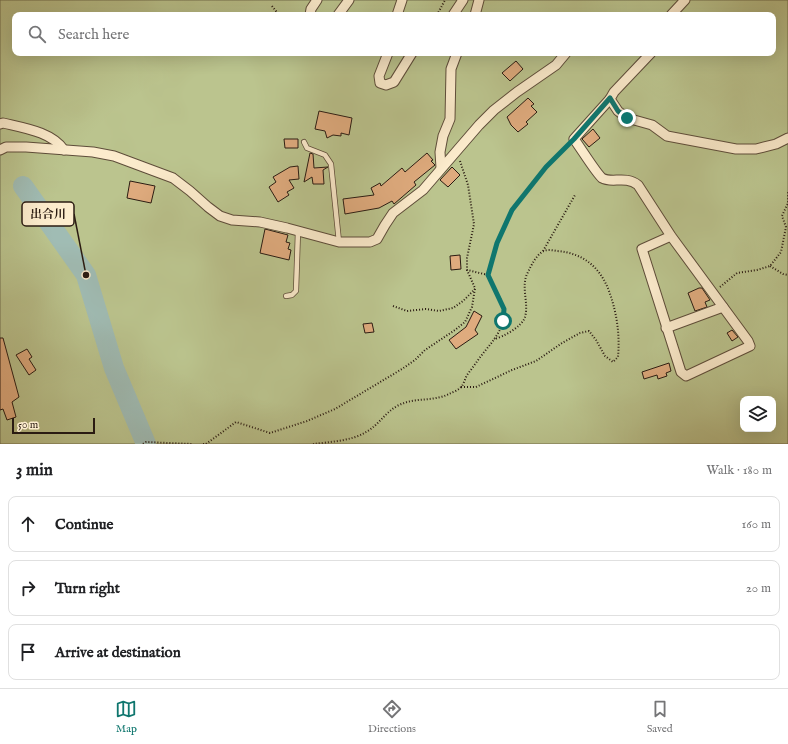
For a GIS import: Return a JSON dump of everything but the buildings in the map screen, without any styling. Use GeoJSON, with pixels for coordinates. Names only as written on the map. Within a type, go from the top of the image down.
{"type":"FeatureCollection","features":[{"type":"Feature","properties":{"kind":"street"},"geometry":{"type":"LineString","coordinates":[[310,12],[316,0]]}},
{"type":"Feature","properties":{"kind":"street"},"geometry":{"type":"LineString","coordinates":[[340,12],[349,0]]}},
{"type":"Feature","properties":{"kind":"street"},"geometry":{"type":"LineString","coordinates":[[399,12],[402,0]]}},
{"type":"Feature","properties":{"kind":"street"},"geometry":{"type":"LineString","coordinates":[[455,12],[463,0]]}},
{"type":"Feature","properties":{"kind":"street"},"geometry":{"type":"LineString","coordinates":[[475,12],[479,0]]}},
{"type":"Feature","properties":{"kind":"street"},"geometry":{"type":"LineString","coordinates":[[674,12],[685,0]]}},
{"type":"Feature","properties":{"kind":"street"},"geometry":{"type":"LineString","coordinates":[[387,56],[379,76],[380,83],[386,85],[394,82],[410,56]]}},
{"type":"Feature","properties":{"kind":"street"},"geometry":{"type":"LineString","coordinates":[[442,168],[440,152],[443,136],[450,119],[451,69],[456,56]]}},
{"type":"Feature","properties":{"kind":"street"},"geometry":{"type":"LineString","coordinates":[[0,150],[6,147],[64,150],[93,152],[114,156],[132,161],[173,178],[190,190],[220,216],[232,220],[260,222],[339,242],[370,242],[377,239],[384,225],[394,213],[423,190],[479,125],[494,110],[516,92],[556,66],[564,56]]}},
{"type":"Feature","properties":{"kind":"street"},"geometry":{"type":"LineString","coordinates":[[648,56],[614,92],[574,139],[602,178],[610,180],[626,179],[633,181],[638,185],[670,236],[748,341],[750,346],[686,376],[681,372],[642,249],[670,236]]}},
{"type":"Feature","properties":{"kind":"street"},"geometry":{"type":"LineString","coordinates":[[610,98],[618,111],[627,118],[652,125],[667,136],[736,149],[756,149],[776,144],[788,138]]}},
{"type":"Feature","properties":{"kind":"street"},"geometry":{"type":"LineString","coordinates":[[0,124],[3,123],[37,132],[59,143],[64,150]]}},
{"type":"Feature","properties":{"kind":"street"},"geometry":{"type":"LineString","coordinates":[[666,328],[723,307]]}},
{"type":"Feature","properties":{"kind":"lane"},"geometry":{"type":"LineString","coordinates":[[304,142],[307,148],[325,155],[331,164],[339,242]]}},
{"type":"Feature","properties":{"kind":"lane"},"geometry":{"type":"LineString","coordinates":[[286,296],[292,295],[296,290],[298,231]]}},
{"type":"Feature","properties":{"kind":"path"},"geometry":{"type":"LineString","coordinates":[[439,12],[445,0]]}},
{"type":"Feature","properties":{"kind":"path"},"geometry":{"type":"LineString","coordinates":[[272,6],[277,12]]}},
{"type":"Feature","properties":{"kind":"path"},"geometry":{"type":"LineString","coordinates":[[461,387],[479,357],[494,339],[503,321],[504,309],[488,275],[497,243],[512,210],[546,167],[574,139]]}},
{"type":"Feature","properties":{"kind":"path"},"geometry":{"type":"LineString","coordinates":[[203,444],[206,444],[236,422],[270,433],[307,421],[336,409],[415,360],[425,350],[465,322],[472,307],[475,288],[467,270],[467,258],[474,224],[468,185],[461,163],[455,153]]}},
{"type":"Feature","properties":{"kind":"path"},"geometry":{"type":"LineString","coordinates":[[713,293],[737,273],[757,270],[770,266],[781,252],[786,227],[782,216],[788,204],[788,191]]}},
{"type":"Feature","properties":{"kind":"path"},"geometry":{"type":"LineString","coordinates":[[494,339],[504,337],[518,326],[525,318],[526,301],[524,286],[526,276],[535,260],[543,251],[575,195]]}},
{"type":"Feature","properties":{"kind":"path"},"geometry":{"type":"LineString","coordinates":[[313,444],[344,439],[366,433],[387,413],[399,405],[414,400],[447,395],[461,387],[476,387],[536,360],[562,343],[589,331],[605,356],[613,362],[618,357],[619,344],[615,309],[606,284],[596,269],[585,260],[570,252],[550,250],[543,251]]}},
{"type":"Feature","properties":{"kind":"path"},"geometry":{"type":"LineString","coordinates":[[770,266],[783,274],[788,275]]}},
{"type":"Feature","properties":{"kind":"path"},"geometry":{"type":"LineString","coordinates":[[467,270],[488,275]]}},
{"type":"Feature","properties":{"kind":"path"},"geometry":{"type":"LineString","coordinates":[[393,306],[407,311],[426,309],[439,311],[453,308],[463,301],[475,288]]}},
{"type":"Feature","properties":{"kind":"path"},"geometry":{"type":"LineString","coordinates":[[142,444],[146,442],[192,444]]}},
{"type":"Feature","properties":{"kind":"green space"},"geometry":{"type":"Polygon","coordinates":[[[0,0],[788,0],[788,444],[0,444],[0,0]]]}},
{"type":"Feature","properties":{"kind":"waterway"},"geometry":{"type":"LineString","coordinates":[[23,186],[86,275],[114,368],[146,444]]}},
{"type":"Feature","properties":{"kind":"place","name":"出合川"},"geometry":{"type":"Point","coordinates":[86,275]}},
{"type":"Feature","properties":{"kind":"route"},"geometry":{"type":"LineString","coordinates":[[503,321],[504,309],[488,275],[497,243],[512,210],[546,167],[574,139],[610,98],[618,111],[627,118]]}}]}
